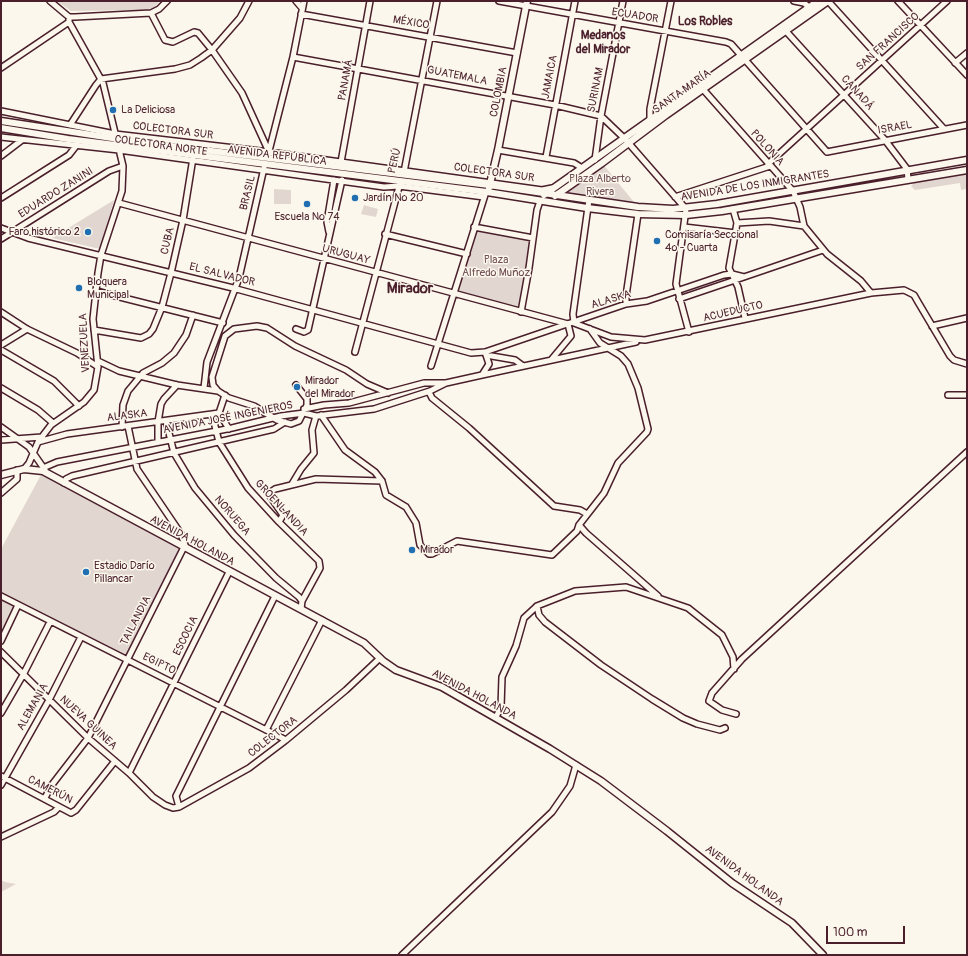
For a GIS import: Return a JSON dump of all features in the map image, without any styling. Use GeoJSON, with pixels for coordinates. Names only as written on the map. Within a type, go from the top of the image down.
{"type":"FeatureCollection","features":[{"type":"Feature","properties":{"kind":"street"},"geometry":{"type":"LineString","coordinates":[[50,1],[69,19]]}},
{"type":"Feature","properties":{"kind":"street"},"geometry":{"type":"LineString","coordinates":[[1,68],[69,19],[151,13],[159,9],[167,1]]}},
{"type":"Feature","properties":{"kind":"street"},"geometry":{"type":"LineString","coordinates":[[70,125],[101,79],[175,69],[190,65],[212,50],[240,18],[249,1]]}},
{"type":"Feature","properties":{"kind":"street"},"geometry":{"type":"LineString","coordinates":[[296,1],[302,8]]}},
{"type":"Feature","properties":{"kind":"street","name":"BRASIL"},"geometry":{"type":"LineString","coordinates":[[204,388],[207,362],[223,323],[233,288],[238,278],[293,57],[304,1]]}},
{"type":"Feature","properties":{"kind":"street","name":"PANAMÁ"},"geometry":{"type":"LineString","coordinates":[[341,162],[359,69],[370,1]]}},
{"type":"Feature","properties":{"kind":"street","name":"PERÚ"},"geometry":{"type":"LineString","coordinates":[[355,352],[385,234],[404,172],[437,1]]}},
{"type":"Feature","properties":{"kind":"street","name":"ECUADOR"},"geometry":{"type":"LineString","coordinates":[[498,1],[526,4],[572,15],[619,24],[666,30],[731,44],[827,152]]}},
{"type":"Feature","properties":{"kind":"street","name":"JAMAICA"},"geometry":{"type":"LineString","coordinates":[[546,157],[575,1]]}},
{"type":"Feature","properties":{"kind":"street","name":"SURINAM"},"geometry":{"type":"LineString","coordinates":[[595,160],[601,116],[623,1]]}},
{"type":"Feature","properties":{"kind":"street"},"geometry":{"type":"LineString","coordinates":[[650,120],[650,109],[671,1]]}},
{"type":"Feature","properties":{"kind":"street"},"geometry":{"type":"LineString","coordinates":[[794,1],[804,3],[809,7]]}},
{"type":"Feature","properties":{"kind":"street","name":"SANTA MARÍA"},"geometry":{"type":"LineString","coordinates":[[784,29],[818,1]]}},
{"type":"Feature","properties":{"kind":"street"},"geometry":{"type":"LineString","coordinates":[[828,1],[944,129]]}},
{"type":"Feature","properties":{"kind":"street","name":"SANTA MARÍA"},"geometry":{"type":"LineString","coordinates":[[550,202],[556,195],[701,87],[784,29],[828,1]]}},
{"type":"Feature","properties":{"kind":"street"},"geometry":{"type":"LineString","coordinates":[[898,1],[967,75]]}},
{"type":"Feature","properties":{"kind":"street","name":"SAN FRANCISCO"},"geometry":{"type":"LineString","coordinates":[[769,165],[947,1]]}},
{"type":"Feature","properties":{"kind":"street","name":"COLOMBIA"},"geometry":{"type":"LineString","coordinates":[[485,195],[490,183],[498,150],[526,4]]}},
{"type":"Feature","properties":{"kind":"street"},"geometry":{"type":"LineString","coordinates":[[151,13],[165,40],[173,42],[194,32],[198,34],[212,50],[242,93],[268,155],[341,162],[404,172]]}},
{"type":"Feature","properties":{"kind":"street","name":"MÉXICO"},"geometry":{"type":"LineString","coordinates":[[301,14],[430,36],[517,53]]}},
{"type":"Feature","properties":{"kind":"street","name":"VENEZUELA"},"geometry":{"type":"LineString","coordinates":[[24,469],[29,463],[38,442],[53,423],[79,406],[94,390],[98,361],[93,319],[101,254],[119,203],[123,180],[123,166],[101,79],[69,19]]}},
{"type":"Feature","properties":{"kind":"street","name":"CANADÁ"},"geometry":{"type":"LineString","coordinates":[[784,29],[845,94],[885,140],[907,169]]}},
{"type":"Feature","properties":{"kind":"street"},"geometry":{"type":"LineString","coordinates":[[955,63],[967,53]]}},
{"type":"Feature","properties":{"kind":"street","name":"GUATEMALA"},"geometry":{"type":"LineString","coordinates":[[293,57],[555,105],[601,116]]}},
{"type":"Feature","properties":{"kind":"street","name":"SANTA MARÍA"},"geometry":{"type":"LineString","coordinates":[[540,201],[545,194],[556,186],[582,168],[627,141],[650,120],[701,87]]}},
{"type":"Feature","properties":{"kind":"street","name":"POLONIA"},"geometry":{"type":"LineString","coordinates":[[701,87],[793,191],[802,212],[804,226]]}},
{"type":"Feature","properties":{"kind":"street"},"geometry":{"type":"LineString","coordinates":[[1,111],[70,125],[117,142]]}},
{"type":"Feature","properties":{"kind":"street"},"geometry":{"type":"LineString","coordinates":[[601,116],[627,141],[686,212],[676,279],[677,291],[689,332]]}},
{"type":"Feature","properties":{"kind":"street","name":"AVENIDA REPÚBLICA"},"geometry":{"type":"LineString","coordinates":[[1,121],[117,142],[193,158],[550,202]]}},
{"type":"Feature","properties":{"kind":"street"},"geometry":{"type":"LineString","coordinates":[[960,127],[967,121]]}},
{"type":"Feature","properties":{"kind":"street","name":"ISRAEL"},"geometry":{"type":"LineString","coordinates":[[827,152],[944,129],[967,126]]}},
{"type":"Feature","properties":{"kind":"street","name":"AVENIDA REPÚBLICA"},"geometry":{"type":"LineString","coordinates":[[1,128],[68,139],[268,155],[490,183],[545,194]]}},
{"type":"Feature","properties":{"kind":"street","name":"COLECTORA NORTE"},"geometry":{"type":"LineString","coordinates":[[1,137],[76,146],[117,142]]}},
{"type":"Feature","properties":{"kind":"street"},"geometry":{"type":"LineString","coordinates":[[1,156],[22,140]]}},
{"type":"Feature","properties":{"kind":"street"},"geometry":{"type":"LineString","coordinates":[[1,198],[69,155],[76,146]]}},
{"type":"Feature","properties":{"kind":"street"},"geometry":{"type":"LineString","coordinates":[[498,150],[546,157],[574,163],[582,168]]}},
{"type":"Feature","properties":{"kind":"street","name":"CUBA"},"geometry":{"type":"LineString","coordinates":[[94,330],[141,338],[149,334],[153,329],[162,307],[171,273],[183,220],[193,158]]}},
{"type":"Feature","properties":{"kind":"street","name":"AVENIDA DE LOS INMIGRANTES"},"geometry":{"type":"LineString","coordinates":[[545,194],[686,212],[907,169],[967,160]]}},
{"type":"Feature","properties":{"kind":"street"},"geometry":{"type":"LineString","coordinates":[[675,197],[769,165]]}},
{"type":"Feature","properties":{"kind":"street","name":"EDUARDO ZANINI"},"geometry":{"type":"LineString","coordinates":[[1,240],[109,171],[123,166]]}},
{"type":"Feature","properties":{"kind":"street"},"geometry":{"type":"LineString","coordinates":[[265,167],[334,180],[384,187],[400,184]]}},
{"type":"Feature","properties":{"kind":"street"},"geometry":{"type":"LineString","coordinates":[[907,169],[908,179]]}},
{"type":"Feature","properties":{"kind":"street","name":"AVENIDA DE LOS INMIGRANTES"},"geometry":{"type":"LineString","coordinates":[[550,202],[638,214],[733,209],[967,170]]}},
{"type":"Feature","properties":{"kind":"street"},"geometry":{"type":"LineString","coordinates":[[330,235],[328,222],[334,180]]}},
{"type":"Feature","properties":{"kind":"street"},"geometry":{"type":"LineString","coordinates":[[296,329],[304,332],[308,330],[342,180]]}},
{"type":"Feature","properties":{"kind":"street","name":"COLECTORA SUR"},"geometry":{"type":"LineString","coordinates":[[490,183],[542,190],[556,186]]}},
{"type":"Feature","properties":{"kind":"street"},"geometry":{"type":"LineString","coordinates":[[431,366],[485,195]]}},
{"type":"Feature","properties":{"kind":"street"},"geometry":{"type":"LineString","coordinates":[[551,360],[571,336],[571,324],[589,200]]}},
{"type":"Feature","properties":{"kind":"street"},"geometry":{"type":"LineString","coordinates":[[521,312],[540,201]]}},
{"type":"Feature","properties":{"kind":"street","name":"URUGUAY"},"geometry":{"type":"LineString","coordinates":[[119,203],[375,273],[571,324]]}},
{"type":"Feature","properties":{"kind":"street"},"geometry":{"type":"LineString","coordinates":[[733,209],[737,223],[729,268],[738,287],[745,318]]}},
{"type":"Feature","properties":{"kind":"street"},"geometry":{"type":"LineString","coordinates":[[626,304],[638,214]]}},
{"type":"Feature","properties":{"kind":"street"},"geometry":{"type":"LineString","coordinates":[[737,223],[769,221],[804,226],[823,250],[861,281],[871,293]]}},
{"type":"Feature","properties":{"kind":"street"},"geometry":{"type":"LineString","coordinates":[[474,227],[533,238]]}},
{"type":"Feature","properties":{"kind":"street"},"geometry":{"type":"LineString","coordinates":[[684,227],[736,233]]}},
{"type":"Feature","properties":{"kind":"street","name":"EL SALVADOR"},"geometry":{"type":"LineString","coordinates":[[1,228],[28,238],[101,254],[363,322],[464,352],[486,353]]}},
{"type":"Feature","properties":{"kind":"street"},"geometry":{"type":"LineString","coordinates":[[385,234],[466,254]]}},
{"type":"Feature","properties":{"kind":"street"},"geometry":{"type":"LineString","coordinates":[[679,299],[823,250]]}},
{"type":"Feature","properties":{"kind":"street"},"geometry":{"type":"LineString","coordinates":[[732,274],[744,277]]}},
{"type":"Feature","properties":{"kind":"street","name":"ALASKA"},"geometry":{"type":"LineString","coordinates":[[486,353],[626,304],[647,301],[732,274]]}},
{"type":"Feature","properties":{"kind":"street","name":"ACUEDUCTO"},"geometry":{"type":"LineString","coordinates":[[571,324],[622,339],[645,340],[871,293],[904,290],[914,295],[932,326]]}},
{"type":"Feature","properties":{"kind":"street"},"geometry":{"type":"LineString","coordinates":[[96,291],[223,323]]}},
{"type":"Feature","properties":{"kind":"street"},"geometry":{"type":"LineString","coordinates":[[1,312],[27,329],[77,353],[98,367]]}},
{"type":"Feature","properties":{"kind":"street"},"geometry":{"type":"LineString","coordinates":[[184,548],[185,542],[181,534],[141,478],[134,462],[125,426],[124,398],[140,376],[174,353],[186,335],[193,315]]}},
{"type":"Feature","properties":{"kind":"street"},"geometry":{"type":"LineString","coordinates":[[967,318],[932,326],[950,356],[954,360],[967,364]]}},
{"type":"Feature","properties":{"kind":"street"},"geometry":{"type":"LineString","coordinates":[[218,391],[213,384],[212,377],[225,336],[234,329],[257,326],[267,328],[295,346],[346,370],[367,384],[388,393]]}},
{"type":"Feature","properties":{"kind":"street"},"geometry":{"type":"LineString","coordinates":[[1,345],[27,329]]}},
{"type":"Feature","properties":{"kind":"street"},"geometry":{"type":"LineString","coordinates":[[292,484],[301,469],[314,453],[312,430],[319,416],[345,450],[375,472],[382,481],[386,495],[400,502],[412,515],[416,523],[420,545],[429,554],[432,554],[457,541],[552,555],[572,537],[587,514],[602,497],[618,463],[647,432],[648,429],[633,374],[621,356],[607,349],[600,343],[590,329]]}},
{"type":"Feature","properties":{"kind":"street","name":"AVENIDA JOSÉ INGENIEROS"},"geometry":{"type":"LineString","coordinates":[[43,468],[57,462],[131,448],[158,441],[229,429],[295,414],[304,413],[319,416],[362,412],[429,392],[446,383],[645,340]]}},
{"type":"Feature","properties":{"kind":"street"},"geometry":{"type":"LineString","coordinates":[[1,350],[54,381],[79,406]]}},
{"type":"Feature","properties":{"kind":"street"},"geometry":{"type":"LineString","coordinates":[[482,375],[489,364],[486,353],[515,360],[523,366]]}},
{"type":"Feature","properties":{"kind":"street"},"geometry":{"type":"LineString","coordinates":[[98,361],[119,371],[177,385],[218,391],[254,406],[273,419],[285,422],[296,423],[299,421],[306,407],[307,400],[296,385]]}},
{"type":"Feature","properties":{"kind":"street"},"geometry":{"type":"LineString","coordinates":[[295,414],[306,407],[349,403],[424,383],[446,383]]}},
{"type":"Feature","properties":{"kind":"street"},"geometry":{"type":"LineString","coordinates":[[158,441],[159,410],[164,399],[177,385]]}},
{"type":"Feature","properties":{"kind":"street"},"geometry":{"type":"LineString","coordinates":[[1,388],[38,410],[53,423]]}},
{"type":"Feature","properties":{"kind":"street"},"geometry":{"type":"LineString","coordinates":[[429,392],[436,401],[469,428],[554,506],[580,510],[587,514]]}},
{"type":"Feature","properties":{"kind":"street"},"geometry":{"type":"LineString","coordinates":[[225,395],[219,413],[229,429]]}},
{"type":"Feature","properties":{"kind":"street"},"geometry":{"type":"LineString","coordinates":[[948,395],[967,395]]}},
{"type":"Feature","properties":{"kind":"street","name":"ALASKA"},"geometry":{"type":"LineString","coordinates":[[38,442],[67,434],[219,413]]}},
{"type":"Feature","properties":{"kind":"street","name":"GROENLANDIA"},"geometry":{"type":"LineString","coordinates":[[212,414],[215,431],[219,442],[248,488],[279,522],[319,561],[320,568],[302,601]]}},
{"type":"Feature","properties":{"kind":"street","name":"NORUEGA"},"geometry":{"type":"LineString","coordinates":[[166,421],[174,452],[186,474],[219,518],[276,578],[302,601]]}},
{"type":"Feature","properties":{"kind":"street"},"geometry":{"type":"LineString","coordinates":[[64,483],[69,477],[274,429],[285,422]]}},
{"type":"Feature","properties":{"kind":"street"},"geometry":{"type":"LineString","coordinates":[[1,427],[29,447],[49,475]]}},
{"type":"Feature","properties":{"kind":"street"},"geometry":{"type":"LineString","coordinates":[[1,440],[42,437]]}},
{"type":"Feature","properties":{"kind":"street"},"geometry":{"type":"LineString","coordinates":[[736,714],[722,710],[710,701],[712,693],[734,669],[967,452]]}},
{"type":"Feature","properties":{"kind":"street"},"geometry":{"type":"LineString","coordinates":[[1,474],[24,469]]}},
{"type":"Feature","properties":{"kind":"street","name":"AVENIDA HOLANDA"},"geometry":{"type":"LineString","coordinates":[[24,469],[34,469],[49,475],[229,572],[322,620],[368,645],[380,658],[396,670],[434,683],[496,717],[576,765],[601,781],[668,831],[732,883],[792,923],[823,955]]}},
{"type":"Feature","properties":{"kind":"street"},"geometry":{"type":"LineString","coordinates":[[1,493],[17,479],[17,470]]}},
{"type":"Feature","properties":{"kind":"street"},"geometry":{"type":"LineString","coordinates":[[279,522],[283,514],[271,499],[270,494],[275,489],[316,479],[382,481]]}},
{"type":"Feature","properties":{"kind":"street"},"geometry":{"type":"LineString","coordinates":[[579,525],[586,533],[662,600]]}},
{"type":"Feature","properties":{"kind":"street","name":"TAILANDIA"},"geometry":{"type":"LineString","coordinates":[[45,798],[51,786],[88,738],[184,548]]}},
{"type":"Feature","properties":{"kind":"street","name":"ESCOCIA"},"geometry":{"type":"LineString","coordinates":[[129,773],[229,572]]}},
{"type":"Feature","properties":{"kind":"street"},"geometry":{"type":"LineString","coordinates":[[496,717],[501,707],[502,677],[504,668],[516,646],[522,622],[527,614],[536,606],[575,591],[614,586],[634,588],[662,600],[690,609],[719,631],[733,657],[734,669]]}},
{"type":"Feature","properties":{"kind":"street","name":"EGIPTO"},"geometry":{"type":"LineString","coordinates":[[1,596],[286,740]]}},
{"type":"Feature","properties":{"kind":"street"},"geometry":{"type":"LineString","coordinates":[[179,807],[176,796],[275,596]]}},
{"type":"Feature","properties":{"kind":"street"},"geometry":{"type":"LineString","coordinates":[[301,609],[302,601]]}},
{"type":"Feature","properties":{"kind":"street"},"geometry":{"type":"LineString","coordinates":[[1,641],[18,605]]}},
{"type":"Feature","properties":{"kind":"street"},"geometry":{"type":"LineString","coordinates":[[536,606],[539,615],[545,622],[601,665],[652,699],[683,718],[697,724],[720,730],[725,728]]}},
{"type":"Feature","properties":{"kind":"street"},"geometry":{"type":"LineString","coordinates":[[266,730],[322,620]]}},
{"type":"Feature","properties":{"kind":"street"},"geometry":{"type":"LineString","coordinates":[[1,713],[23,675],[50,622]]}},
{"type":"Feature","properties":{"kind":"street","name":"ALEMANIA"},"geometry":{"type":"LineString","coordinates":[[1,785],[3,777],[49,700],[81,637]]}},
{"type":"Feature","properties":{"kind":"street","name":"NUEVA GUINEA"},"geometry":{"type":"LineString","coordinates":[[1,652],[88,738],[129,773],[153,797],[165,805],[173,808],[179,807]]}},
{"type":"Feature","properties":{"kind":"street","name":"COLECTORA"},"geometry":{"type":"LineString","coordinates":[[179,807],[237,775],[286,740],[346,690],[380,658]]}},
{"type":"Feature","properties":{"kind":"street","name":"CAMERÚN"},"geometry":{"type":"LineString","coordinates":[[3,777],[71,813],[76,810],[115,761]]}},
{"type":"Feature","properties":{"kind":"street"},"geometry":{"type":"LineString","coordinates":[[402,955],[552,812],[570,786],[576,765]]}},
{"type":"Feature","properties":{"kind":"street"},"geometry":{"type":"LineString","coordinates":[[1,838],[54,812],[60,807]]}},
{"type":"Feature","properties":{"kind":"green space"},"geometry":{"type":"Polygon","coordinates":[[[57,1],[160,1],[154,7],[146,10],[71,11],[57,1]]]}},
{"type":"Feature","properties":{"kind":"green space"},"geometry":{"type":"Polygon","coordinates":[[[1,131],[41,137],[70,143],[1,135],[1,131]]]}},
{"type":"Feature","properties":{"kind":"green space","name":"Plaza Alberto Rivera"},"geometry":{"type":"Polygon","coordinates":[[[602,163],[638,207],[556,195],[602,163]]]}},
{"type":"Feature","properties":{"kind":"green space"},"geometry":{"type":"Polygon","coordinates":[[[967,174],[967,189],[961,190],[960,183],[915,190],[911,186],[914,183],[967,174]]]}},
{"type":"Feature","properties":{"kind":"green space"},"geometry":{"type":"Polygon","coordinates":[[[274,189],[291,190],[291,204],[274,204],[274,189]]]}},
{"type":"Feature","properties":{"kind":"green space"},"geometry":{"type":"Polygon","coordinates":[[[114,200],[100,249],[52,238],[114,200]]]}},
{"type":"Feature","properties":{"kind":"green space"},"geometry":{"type":"Polygon","coordinates":[[[364,205],[378,209],[376,217],[361,214],[364,205]]]}},
{"type":"Feature","properties":{"kind":"green space","name":"Plaza Alfredo Muñoz"},"geometry":{"type":"Polygon","coordinates":[[[474,227],[533,238],[521,312],[454,293],[474,227]]]}},
{"type":"Feature","properties":{"kind":"green space","name":"Estadio Darío Pillancar"},"geometry":{"type":"Polygon","coordinates":[[[43,471],[184,548],[128,660],[18,605],[1,641],[1,549],[43,471]]]}},
{"type":"Feature","properties":{"kind":"green space"},"geometry":{"type":"Polygon","coordinates":[[[1,880],[5,882],[16,884],[1,892],[1,880]]]}},
{"type":"Feature","properties":{"kind":"place","name":"La Deliciosa"},"geometry":{"type":"Point","coordinates":[113,110]}},
{"type":"Feature","properties":{"kind":"place","name":"Jardín Nº 20"},"geometry":{"type":"Point","coordinates":[355,198]}},
{"type":"Feature","properties":{"kind":"place","name":"Escuela Nº 74"},"geometry":{"type":"Point","coordinates":[307,204]}},
{"type":"Feature","properties":{"kind":"place","name":"Faro histórico 2"},"geometry":{"type":"Point","coordinates":[88,232]}},
{"type":"Feature","properties":{"kind":"place","name":"Comisaría Seccional 4º - Cuarta"},"geometry":{"type":"Point","coordinates":[657,241]}},
{"type":"Feature","properties":{"kind":"place","name":"Bloquera Municipal"},"geometry":{"type":"Point","coordinates":[79,288]}},
{"type":"Feature","properties":{"kind":"place","name":"Mirador del Mirador"},"geometry":{"type":"Point","coordinates":[297,387]}},
{"type":"Feature","properties":{"kind":"place","name":"Mirador"},"geometry":{"type":"Point","coordinates":[412,550]}},
{"type":"Feature","properties":{"kind":"place","name":"Estadio Darío Pillancar"},"geometry":{"type":"Point","coordinates":[86,572]}},
{"type":"Feature","properties":{"kind":"district","name":"Los Robles"},"geometry":{"type":"Point","coordinates":[705,22]}},
{"type":"Feature","properties":{"kind":"district","name":"Medanos del Mirador"},"geometry":{"type":"Point","coordinates":[603,43]}},
{"type":"Feature","properties":{"kind":"district","name":"Mirador"},"geometry":{"type":"Point","coordinates":[410,289]}}]}
